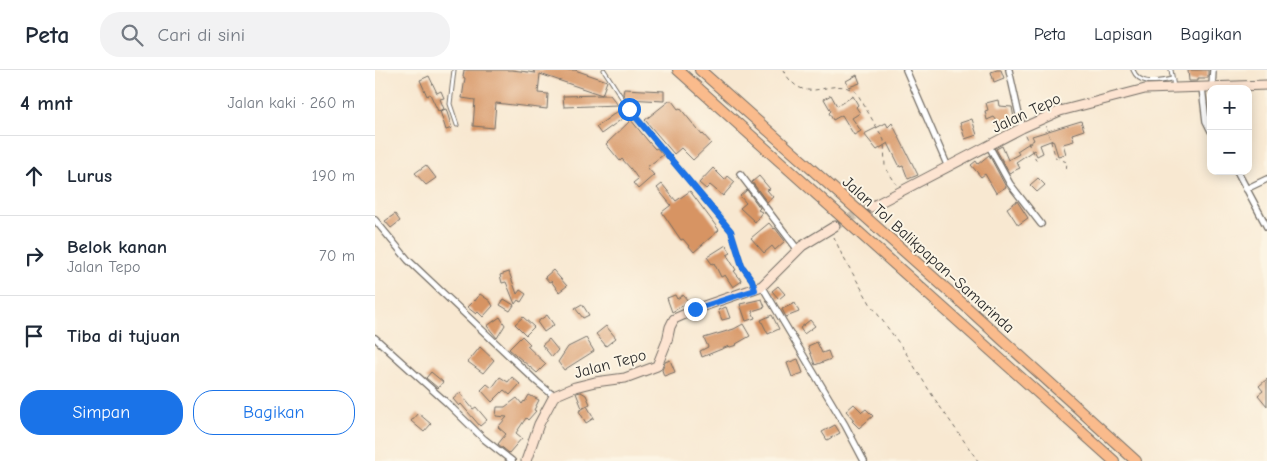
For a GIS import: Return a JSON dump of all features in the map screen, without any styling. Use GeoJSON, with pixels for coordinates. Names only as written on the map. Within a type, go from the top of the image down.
{"type":"FeatureCollection","features":[{"type":"Feature","properties":{"kind":"highway","name":"Jalan Tol Balikpapan–Samarinda"},"geometry":{"type":"LineString","coordinates":[[678,70],[1113,461]]}},
{"type":"Feature","properties":{"kind":"highway","name":"Jalan Tol Balikpapan–Samarinda"},"geometry":{"type":"LineString","coordinates":[[700,70],[958,299],[1136,461]]}},
{"type":"Feature","properties":{"kind":"street"},"geometry":{"type":"LineString","coordinates":[[906,70],[948,167]]}},
{"type":"Feature","properties":{"kind":"street"},"geometry":{"type":"LineString","coordinates":[[1009,70],[1022,128]]}},
{"type":"Feature","properties":{"kind":"street"},"geometry":{"type":"LineString","coordinates":[[1212,85],[1213,70]]}},
{"type":"Feature","properties":{"kind":"street","name":"Jalan Tepo"},"geometry":{"type":"LineString","coordinates":[[871,207],[1045,116],[1130,92],[1174,83],[1207,88]]}},
{"type":"Feature","properties":{"kind":"street","name":"Jalan Tepo"},"geometry":{"type":"LineString","coordinates":[[1252,86],[1267,85]]}},
{"type":"Feature","properties":{"kind":"street"},"geometry":{"type":"LineString","coordinates":[[1202,88],[1206,121],[1210,130]]}},
{"type":"Feature","properties":{"kind":"street"},"geometry":{"type":"LineString","coordinates":[[989,146],[1010,184],[1041,224]]}},
{"type":"Feature","properties":{"kind":"street"},"geometry":{"type":"LineString","coordinates":[[740,174],[798,250]]}},
{"type":"Feature","properties":{"kind":"street"},"geometry":{"type":"LineString","coordinates":[[1239,175],[1267,227]]}},
{"type":"Feature","properties":{"kind":"street"},"geometry":{"type":"LineString","coordinates":[[1246,189],[1267,179]]}},
{"type":"Feature","properties":{"kind":"street"},"geometry":{"type":"LineString","coordinates":[[375,220],[408,260],[554,396],[539,424],[526,461]]}},
{"type":"Feature","properties":{"kind":"street","name":"Jalan Tepo"},"geometry":{"type":"LineString","coordinates":[[554,396],[575,387],[625,378],[657,366],[674,319],[701,307],[758,288],[798,250],[833,228]]}},
{"type":"Feature","properties":{"kind":"street"},"geometry":{"type":"LineString","coordinates":[[758,288],[824,390],[864,461]]}},
{"type":"Feature","properties":{"kind":"street"},"geometry":{"type":"LineString","coordinates":[[375,338],[484,439],[512,461]]}},
{"type":"Feature","properties":{"kind":"lane"},"geometry":{"type":"LineString","coordinates":[[454,70],[450,104],[457,125]]}},
{"type":"Feature","properties":{"kind":"lane"},"geometry":{"type":"LineString","coordinates":[[603,70],[629,109],[731,231],[742,266],[758,288]]}},
{"type":"Feature","properties":{"kind":"lane"},"geometry":{"type":"LineString","coordinates":[[1133,70],[1139,79],[1145,82],[1174,83],[1171,70]]}},
{"type":"Feature","properties":{"kind":"path"},"geometry":{"type":"LineString","coordinates":[[783,70],[789,80],[800,89],[813,91],[840,86],[851,88],[857,93],[884,140],[885,167],[902,191]]}},
{"type":"Feature","properties":{"kind":"path"},"geometry":{"type":"LineString","coordinates":[[1045,116],[1056,158],[1067,162],[1066,171]]}},
{"type":"Feature","properties":{"kind":"path"},"geometry":{"type":"LineString","coordinates":[[1022,128],[1037,162]]}},
{"type":"Feature","properties":{"kind":"path"},"geometry":{"type":"LineString","coordinates":[[833,228],[842,255],[871,305],[978,461]]}},
{"type":"Feature","properties":{"kind":"building"},"geometry":{"type":"Polygon","coordinates":[[[464,70],[512,70],[536,73],[532,70],[575,70],[607,81],[602,95],[540,74],[538,93],[548,94],[547,109],[496,103],[494,128],[473,126],[475,100],[462,98],[465,78],[463,77],[464,70]]]}},
{"type":"Feature","properties":{"kind":"building"},"geometry":{"type":"Polygon","coordinates":[[[1001,70],[1004,78],[994,82],[991,72],[1001,70]]]}},
{"type":"Feature","properties":{"kind":"building"},"geometry":{"type":"Polygon","coordinates":[[[1188,70],[1208,70],[1208,78],[1198,78],[1198,81],[1189,81],[1188,70]]]}},
{"type":"Feature","properties":{"kind":"building"},"geometry":{"type":"Polygon","coordinates":[[[857,75],[860,83],[849,87],[846,81],[857,75]]]}},
{"type":"Feature","properties":{"kind":"building"},"geometry":{"type":"Polygon","coordinates":[[[429,76],[437,93],[441,91],[444,98],[440,99],[444,109],[438,111],[430,94],[427,96],[420,80],[429,76]]]}},
{"type":"Feature","properties":{"kind":"building"},"geometry":{"type":"Polygon","coordinates":[[[624,89],[664,91],[664,101],[627,99],[623,94],[624,89]]]}},
{"type":"Feature","properties":{"kind":"building"},"geometry":{"type":"Polygon","coordinates":[[[610,95],[618,105],[564,107],[563,96],[610,95]]]}},
{"type":"Feature","properties":{"kind":"building"},"geometry":{"type":"Polygon","coordinates":[[[831,95],[837,106],[853,96],[860,113],[852,118],[861,131],[854,135],[842,115],[833,120],[829,113],[831,111],[824,99],[831,95]]]}},
{"type":"Feature","properties":{"kind":"building"},"geometry":{"type":"Polygon","coordinates":[[[998,100],[999,106],[1012,107],[1015,124],[1008,125],[1008,120],[998,122],[994,117],[987,120],[985,111],[988,110],[986,103],[998,100]]]}},
{"type":"Feature","properties":{"kind":"building"},"geometry":{"type":"Polygon","coordinates":[[[669,101],[672,101],[678,109],[680,108],[711,143],[693,160],[681,148],[674,154],[645,120],[669,101]]]}},
{"type":"Feature","properties":{"kind":"building"},"geometry":{"type":"Polygon","coordinates":[[[446,109],[452,128],[446,130],[440,111],[446,109]]]}},
{"type":"Feature","properties":{"kind":"building"},"geometry":{"type":"Polygon","coordinates":[[[621,109],[626,116],[601,134],[596,127],[621,109]]]}},
{"type":"Feature","properties":{"kind":"building"},"geometry":{"type":"Polygon","coordinates":[[[972,119],[977,135],[965,139],[960,123],[972,119]]]}},
{"type":"Feature","properties":{"kind":"building"},"geometry":{"type":"Polygon","coordinates":[[[631,120],[655,149],[657,148],[663,155],[647,167],[654,175],[638,189],[633,183],[638,179],[631,169],[622,159],[620,161],[606,144],[631,120]]]}},
{"type":"Feature","properties":{"kind":"building"},"geometry":{"type":"Polygon","coordinates":[[[1081,121],[1084,130],[1072,134],[1074,141],[1063,144],[1066,154],[1058,156],[1053,140],[1040,145],[1043,153],[1037,156],[1034,150],[1016,162],[1020,168],[1009,173],[996,149],[1002,146],[1008,160],[1019,154],[1017,151],[1034,140],[1032,136],[1081,121]]]}},
{"type":"Feature","properties":{"kind":"building"},"geometry":{"type":"Polygon","coordinates":[[[886,123],[888,127],[892,123],[918,175],[908,179],[903,166],[900,167],[888,143],[877,150],[864,134],[886,123]]]}},
{"type":"Feature","properties":{"kind":"building"},"geometry":{"type":"Polygon","coordinates":[[[989,155],[1006,187],[996,193],[985,174],[981,177],[971,165],[976,161],[978,164],[989,155]]]}},
{"type":"Feature","properties":{"kind":"building"},"geometry":{"type":"Polygon","coordinates":[[[426,165],[436,178],[426,185],[415,173],[426,165]]]}},
{"type":"Feature","properties":{"kind":"building"},"geometry":{"type":"Polygon","coordinates":[[[713,168],[725,180],[728,176],[735,182],[723,196],[710,185],[706,189],[699,183],[713,168]]]}},
{"type":"Feature","properties":{"kind":"building"},"geometry":{"type":"Polygon","coordinates":[[[759,176],[770,189],[767,190],[773,197],[767,202],[752,182],[759,176]]]}},
{"type":"Feature","properties":{"kind":"building"},"geometry":{"type":"Polygon","coordinates":[[[1038,178],[1045,185],[1037,192],[1030,185],[1038,178]]]}},
{"type":"Feature","properties":{"kind":"building"},"geometry":{"type":"Polygon","coordinates":[[[662,184],[676,201],[690,191],[719,230],[694,252],[683,239],[681,240],[662,212],[671,205],[657,188],[662,184]]]}},
{"type":"Feature","properties":{"kind":"building"},"geometry":{"type":"Polygon","coordinates":[[[747,190],[760,208],[758,210],[762,212],[755,222],[740,208],[746,203],[740,196],[747,190]]]}},
{"type":"Feature","properties":{"kind":"building"},"geometry":{"type":"Polygon","coordinates":[[[1017,201],[1028,218],[1018,225],[1007,208],[1017,201]]]}},
{"type":"Feature","properties":{"kind":"building"},"geometry":{"type":"Polygon","coordinates":[[[395,214],[400,221],[391,228],[385,221],[395,214]]]}},
{"type":"Feature","properties":{"kind":"building"},"geometry":{"type":"Polygon","coordinates":[[[769,223],[785,241],[775,250],[772,246],[764,253],[751,238],[769,223]]]}},
{"type":"Feature","properties":{"kind":"building"},"geometry":{"type":"Polygon","coordinates":[[[726,245],[731,253],[727,255],[736,270],[734,271],[742,281],[733,287],[725,275],[721,277],[714,263],[712,264],[707,257],[726,245]]]}},
{"type":"Feature","properties":{"kind":"building"},"geometry":{"type":"Polygon","coordinates":[[[553,270],[567,286],[559,292],[551,281],[549,282],[545,277],[553,270]]]}},
{"type":"Feature","properties":{"kind":"building"},"geometry":{"type":"Polygon","coordinates":[[[509,272],[517,294],[520,290],[526,294],[521,302],[518,300],[515,304],[506,282],[502,283],[500,275],[509,272]]]}},
{"type":"Feature","properties":{"kind":"building"},"geometry":{"type":"Polygon","coordinates":[[[778,286],[785,294],[779,299],[772,291],[778,286]]]}},
{"type":"Feature","properties":{"kind":"building"},"geometry":{"type":"Polygon","coordinates":[[[480,294],[490,301],[493,306],[483,317],[478,312],[476,314],[467,307],[480,294]]]}},
{"type":"Feature","properties":{"kind":"building"},"geometry":{"type":"Polygon","coordinates":[[[675,295],[677,299],[683,295],[689,302],[672,312],[667,298],[675,295]]]}},
{"type":"Feature","properties":{"kind":"building"},"geometry":{"type":"Polygon","coordinates":[[[504,299],[514,305],[510,311],[500,305],[504,299]]]}},
{"type":"Feature","properties":{"kind":"building"},"geometry":{"type":"Polygon","coordinates":[[[762,299],[765,307],[752,311],[755,318],[746,321],[740,304],[762,299]]]}},
{"type":"Feature","properties":{"kind":"building"},"geometry":{"type":"Polygon","coordinates":[[[795,303],[799,312],[786,317],[782,309],[795,303]]]}},
{"type":"Feature","properties":{"kind":"building"},"geometry":{"type":"Polygon","coordinates":[[[582,304],[589,315],[583,318],[575,308],[582,304]]]}},
{"type":"Feature","properties":{"kind":"building"},"geometry":{"type":"Polygon","coordinates":[[[726,307],[730,318],[722,320],[718,310],[726,307]]]}},
{"type":"Feature","properties":{"kind":"building"},"geometry":{"type":"Polygon","coordinates":[[[547,315],[554,325],[544,332],[537,322],[547,315]]]}},
{"type":"Feature","properties":{"kind":"building"},"geometry":{"type":"Polygon","coordinates":[[[772,315],[779,329],[768,334],[761,320],[772,315]]]}},
{"type":"Feature","properties":{"kind":"building"},"geometry":{"type":"Polygon","coordinates":[[[500,317],[505,325],[497,338],[487,326],[500,317]]]}},
{"type":"Feature","properties":{"kind":"building"},"geometry":{"type":"Polygon","coordinates":[[[523,317],[534,327],[526,335],[515,324],[523,317]]]}},
{"type":"Feature","properties":{"kind":"building"},"geometry":{"type":"Polygon","coordinates":[[[810,320],[815,326],[804,334],[800,328],[810,320]]]}},
{"type":"Feature","properties":{"kind":"building"},"geometry":{"type":"Polygon","coordinates":[[[743,324],[750,336],[737,345],[729,346],[702,357],[700,351],[708,347],[704,338],[734,329],[743,324]]]}},
{"type":"Feature","properties":{"kind":"building"},"geometry":{"type":"Polygon","coordinates":[[[606,326],[616,338],[606,346],[596,334],[606,326]]]}},
{"type":"Feature","properties":{"kind":"building"},"geometry":{"type":"Polygon","coordinates":[[[522,336],[530,344],[527,346],[546,364],[537,373],[509,349],[522,336]]]}},
{"type":"Feature","properties":{"kind":"building"},"geometry":{"type":"Polygon","coordinates":[[[586,338],[594,351],[564,370],[558,362],[568,347],[586,338]]]}},
{"type":"Feature","properties":{"kind":"building"},"geometry":{"type":"Polygon","coordinates":[[[549,339],[558,350],[552,357],[542,345],[549,339]]]}},
{"type":"Feature","properties":{"kind":"building"},"geometry":{"type":"Polygon","coordinates":[[[817,342],[822,353],[828,351],[831,359],[815,365],[808,346],[817,342]]]}},
{"type":"Feature","properties":{"kind":"building"},"geometry":{"type":"Polygon","coordinates":[[[480,347],[494,360],[483,373],[468,362],[480,347]]]}},
{"type":"Feature","properties":{"kind":"building"},"geometry":{"type":"Polygon","coordinates":[[[798,359],[803,373],[792,377],[787,363],[798,359]]]}},
{"type":"Feature","properties":{"kind":"building"},"geometry":{"type":"Polygon","coordinates":[[[670,360],[675,372],[664,376],[662,370],[665,362],[670,360]]]}},
{"type":"Feature","properties":{"kind":"building"},"geometry":{"type":"Polygon","coordinates":[[[431,372],[443,382],[438,388],[426,378],[431,372]]]}},
{"type":"Feature","properties":{"kind":"building"},"geometry":{"type":"Polygon","coordinates":[[[500,377],[508,382],[512,377],[520,384],[510,395],[504,390],[492,402],[481,390],[487,384],[492,388],[500,377]]]}},
{"type":"Feature","properties":{"kind":"building"},"geometry":{"type":"Polygon","coordinates":[[[1267,379],[1267,406],[1258,395],[1263,391],[1259,386],[1267,379]]]}},
{"type":"Feature","properties":{"kind":"building"},"geometry":{"type":"Polygon","coordinates":[[[581,392],[586,395],[590,404],[582,408],[576,393],[581,392]]]}},
{"type":"Feature","properties":{"kind":"building"},"geometry":{"type":"Polygon","coordinates":[[[460,393],[473,409],[476,407],[487,420],[480,426],[461,404],[459,406],[453,399],[460,393]]]}},
{"type":"Feature","properties":{"kind":"building"},"geometry":{"type":"Polygon","coordinates":[[[529,395],[539,400],[534,410],[536,411],[528,420],[526,418],[516,433],[522,438],[509,453],[498,444],[506,434],[498,427],[507,417],[496,416],[497,407],[505,407],[517,398],[522,404],[529,395]]]}},
{"type":"Feature","properties":{"kind":"building"},"geometry":{"type":"Polygon","coordinates":[[[854,404],[862,412],[866,409],[873,416],[859,428],[846,411],[854,404]]]}},
{"type":"Feature","properties":{"kind":"building"},"geometry":{"type":"Polygon","coordinates":[[[587,406],[594,418],[586,423],[579,411],[587,406]]]}},
{"type":"Feature","properties":{"kind":"building"},"geometry":{"type":"Polygon","coordinates":[[[418,413],[431,424],[424,432],[411,421],[418,413]]]}},
{"type":"Feature","properties":{"kind":"building"},"geometry":{"type":"Polygon","coordinates":[[[835,425],[840,433],[827,440],[822,432],[835,425]]]}},
{"type":"Feature","properties":{"kind":"tunnel"},"geometry":{"type":"LineString","coordinates":[[835,226],[871,207]]}},
{"type":"Feature","properties":{"kind":"route"},"geometry":{"type":"LineString","coordinates":[[629,109],[681,174],[731,231],[742,266],[752,280],[755,290],[695,309]]}}]}
